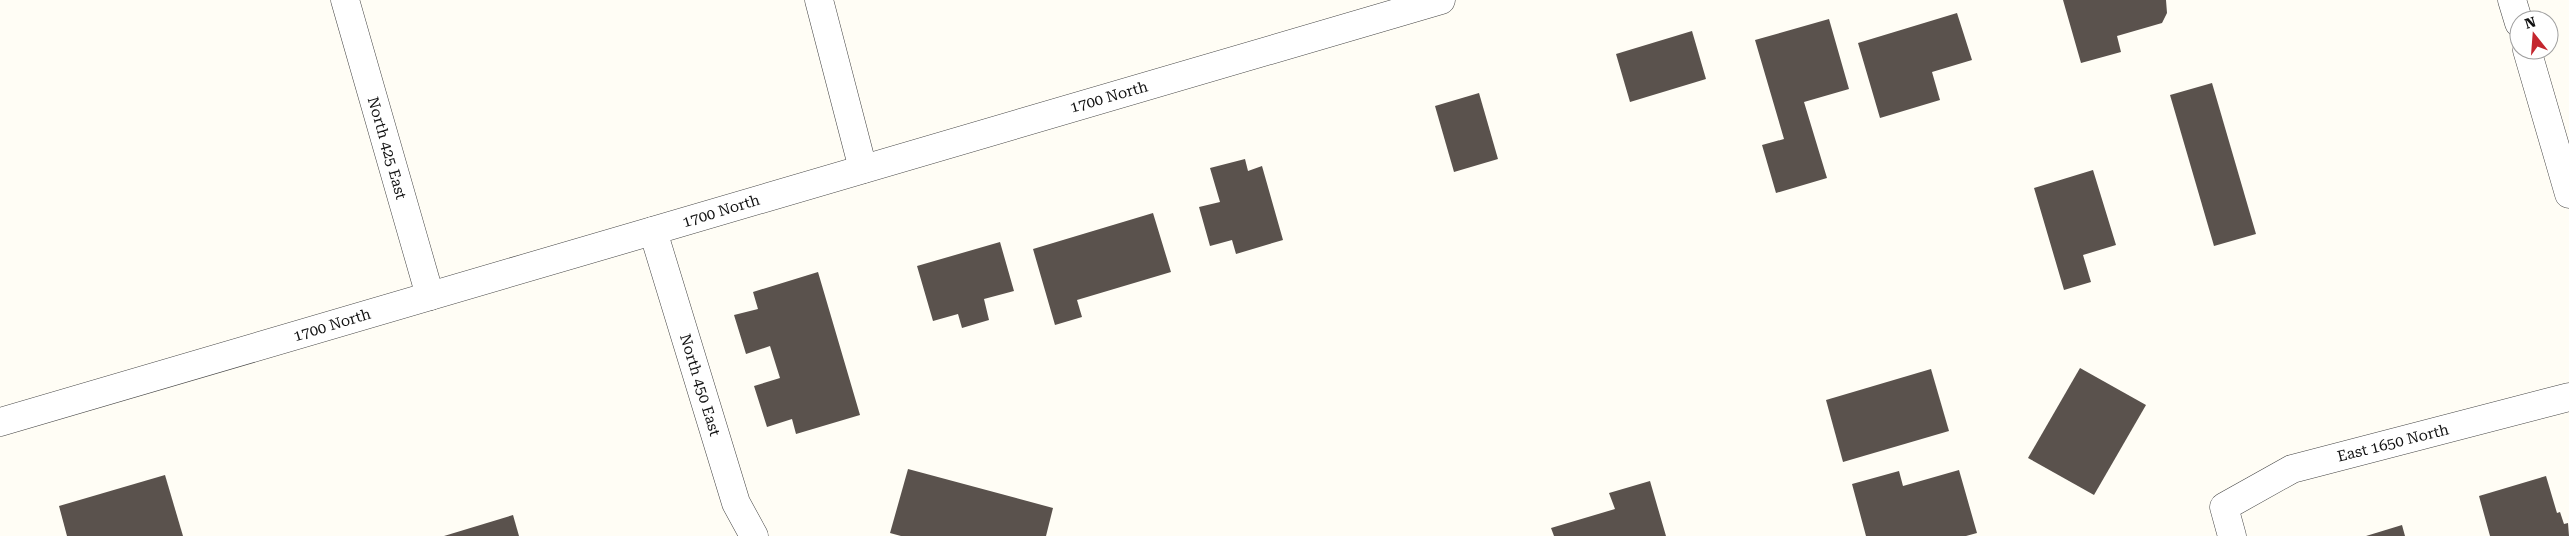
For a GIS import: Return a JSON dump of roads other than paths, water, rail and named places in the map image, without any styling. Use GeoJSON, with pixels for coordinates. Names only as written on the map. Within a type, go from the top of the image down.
{"type":"FeatureCollection","features":[{"type":"Feature","properties":{"kind":"street","name":"North 425 East"},"geometry":{"type":"LineString","coordinates":[[345,0],[430,296]]}},
{"type":"Feature","properties":{"kind":"street"},"geometry":{"type":"LineString","coordinates":[[818,0],[863,169]]}},
{"type":"Feature","properties":{"kind":"street","name":"1700 North"},"geometry":{"type":"LineString","coordinates":[[0,422],[1441,0]]}},
{"type":"Feature","properties":{"kind":"street"},"geometry":{"type":"LineString","coordinates":[[2530,60],[2569,194]]}},
{"type":"Feature","properties":{"kind":"street","name":"North 450 East"},"geometry":{"type":"LineString","coordinates":[[653,231],[736,503],[754,536]]}},
{"type":"Feature","properties":{"kind":"street","name":"East 1650 North"},"geometry":{"type":"LineString","coordinates":[[2232,536],[2224,507],[2292,469],[2569,397]]}}]}
